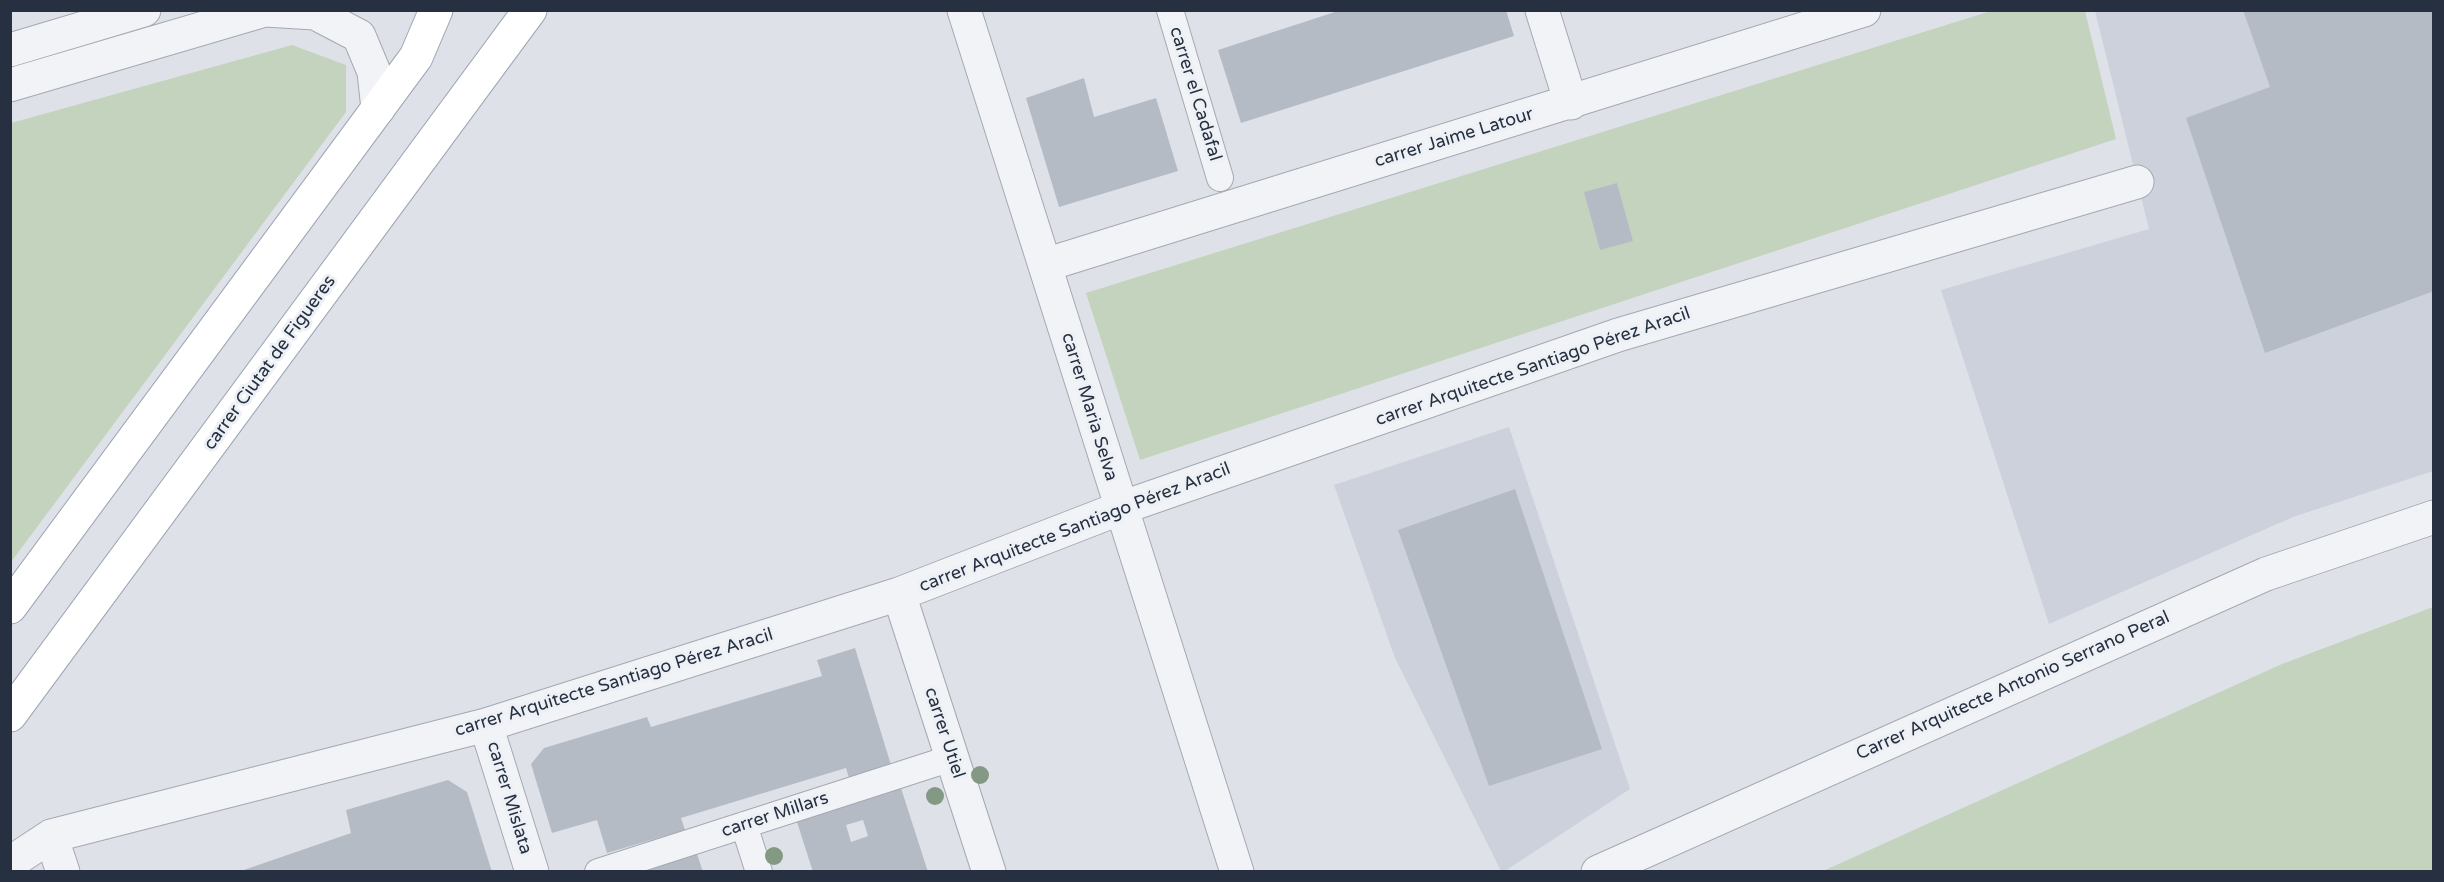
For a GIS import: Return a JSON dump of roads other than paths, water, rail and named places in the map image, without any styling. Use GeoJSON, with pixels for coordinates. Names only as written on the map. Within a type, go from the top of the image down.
{"type":"FeatureCollection","features":[{"type":"Feature","properties":{"kind":"main road"},"geometry":{"type":"LineString","coordinates":[[10,607],[416,57],[436,10]]}},
{"type":"Feature","properties":{"kind":"main road","name":"carrer Ciutat de Figueres"},"geometry":{"type":"LineString","coordinates":[[10,715],[530,10]]}},
{"type":"Feature","properties":{"kind":"street"},"geometry":{"type":"LineString","coordinates":[[10,50],[144,10]]}},
{"type":"Feature","properties":{"kind":"street"},"geometry":{"type":"LineString","coordinates":[[10,86],[264,10],[315,13],[359,36],[374,72],[378,109]]}},
{"type":"Feature","properties":{"kind":"street","name":"carrer Maria Selva"},"geometry":{"type":"LineString","coordinates":[[964,10],[1237,872]]}},
{"type":"Feature","properties":{"kind":"street","name":"carrer el Cadafal"},"geometry":{"type":"LineString","coordinates":[[1170,10],[1220,177]]}},
{"type":"Feature","properties":{"kind":"street"},"geometry":{"type":"LineString","coordinates":[[1542,10],[1571,102]]}},
{"type":"Feature","properties":{"kind":"street","name":"carrer Jaime Latour"},"geometry":{"type":"LineString","coordinates":[[1045,265],[1864,10]]}},
{"type":"Feature","properties":{"kind":"street","name":"carrer Arquitecte Santiago Pérez Aracil"},"geometry":{"type":"LineString","coordinates":[[10,863],[51,836],[486,725],[899,594],[1121,508],[1618,335],[2138,182]]}},
{"type":"Feature","properties":{"kind":"street","name":"Carrer Arquitecte Antonio Serrano Peral"},"geometry":{"type":"LineString","coordinates":[[1598,872],[2266,574],[2433,517]]}},
{"type":"Feature","properties":{"kind":"street","name":"carrer Utiel"},"geometry":{"type":"LineString","coordinates":[[899,594],[989,872]]}},
{"type":"Feature","properties":{"kind":"street","name":"carrer Mislata"},"geometry":{"type":"LineString","coordinates":[[486,725],[532,872]]}},
{"type":"Feature","properties":{"kind":"street","name":"carrer Millars"},"geometry":{"type":"LineString","coordinates":[[598,872],[952,758]]}},
{"type":"Feature","properties":{"kind":"street"},"geometry":{"type":"LineString","coordinates":[[744,825],[759,872]]}},
{"type":"Feature","properties":{"kind":"street"},"geometry":{"type":"LineString","coordinates":[[51,836],[63,872]]}}]}
